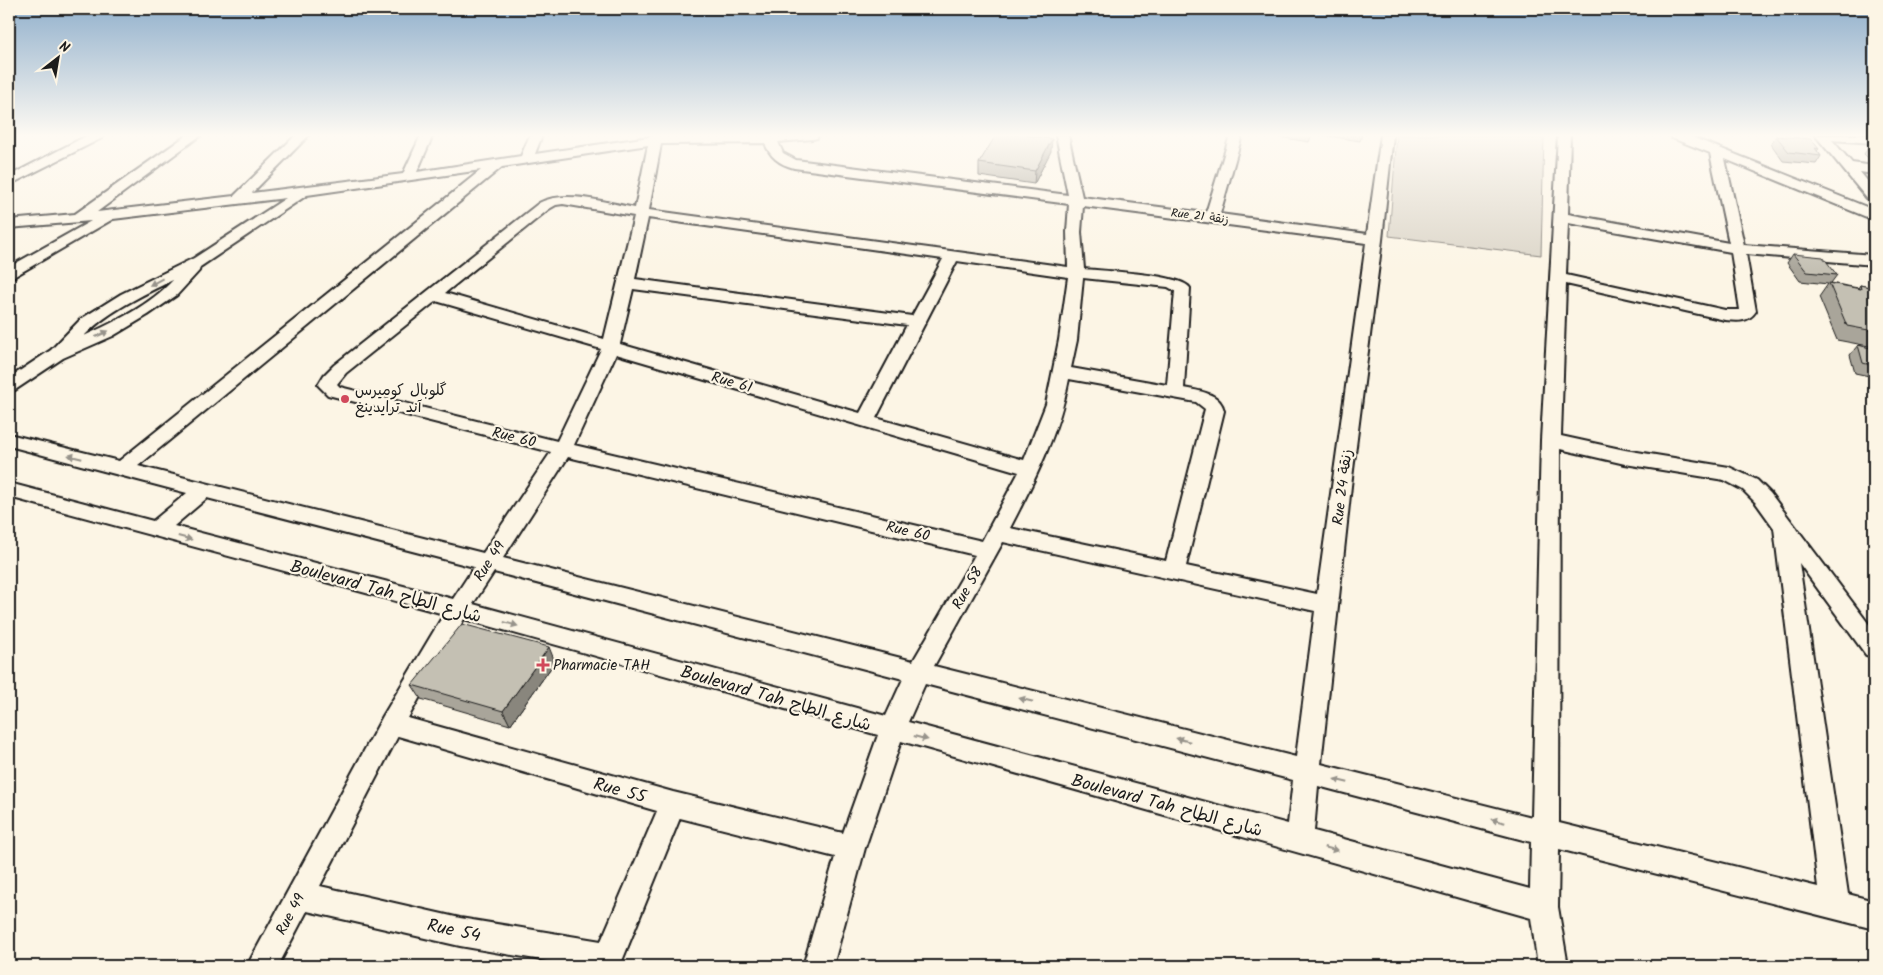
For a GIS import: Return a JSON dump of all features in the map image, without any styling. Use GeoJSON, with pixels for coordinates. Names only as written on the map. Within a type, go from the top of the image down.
{"type":"FeatureCollection","features":[{"type":"Feature","properties":{"kind":"street"},"geometry":{"type":"LineString","coordinates":[[78,218],[130,180]]}},
{"type":"Feature","properties":{"kind":"street"},"geometry":{"type":"LineString","coordinates":[[239,199],[257,180]]}},
{"type":"Feature","properties":{"kind":"street"},"geometry":{"type":"LineString","coordinates":[[9,224],[114,215],[381,180]]}},
{"type":"Feature","properties":{"kind":"street"},"geometry":{"type":"LineString","coordinates":[[122,469],[476,180]]}},
{"type":"Feature","properties":{"kind":"street","name":"Rue 49"},"geometry":{"type":"LineString","coordinates":[[262,966],[392,724],[458,609],[563,449],[610,348],[627,283],[647,180]]}},
{"type":"Feature","properties":{"kind":"street","name":"Rue 21 زنقة"},"geometry":{"type":"LineString","coordinates":[[920,180],[1076,201],[1212,216],[1375,240]]}},
{"type":"Feature","properties":{"kind":"street","name":"Rue 58"},"geometry":{"type":"LineString","coordinates":[[818,966],[851,848],[892,730],[918,672],[993,542],[1032,469],[1055,404],[1068,340],[1076,273],[1074,232],[1076,201],[1072,180]]}},
{"type":"Feature","properties":{"kind":"street"},"geometry":{"type":"LineString","coordinates":[[1212,216],[1222,180]]}},
{"type":"Feature","properties":{"kind":"street","name":"Rue 24 زنقة"},"geometry":{"type":"LineString","coordinates":[[1299,841],[1361,337],[1375,240],[1380,180]]}},
{"type":"Feature","properties":{"kind":"street"},"geometry":{"type":"LineString","coordinates":[[1554,966],[1544,907],[1550,440],[1562,180]]}},
{"type":"Feature","properties":{"kind":"street"},"geometry":{"type":"LineString","coordinates":[[1558,278],[1725,315],[1742,316],[1748,311],[1739,248],[1723,180]]}},
{"type":"Feature","properties":{"kind":"street"},"geometry":{"type":"LineString","coordinates":[[1791,180],[1874,214]]}},
{"type":"Feature","properties":{"kind":"street"},"geometry":{"type":"LineString","coordinates":[[1859,180],[1874,198]]}},
{"type":"Feature","properties":{"kind":"street"},"geometry":{"type":"LineString","coordinates":[[9,386],[57,354],[107,332],[142,312],[171,292],[185,279],[199,261],[306,190]]}},
{"type":"Feature","properties":{"kind":"street","name":"Rue 60"},"geometry":{"type":"LineString","coordinates":[[641,213],[563,200],[553,201],[544,206],[340,369],[327,385],[334,391],[563,449],[993,542],[1174,571],[1328,605]]}},
{"type":"Feature","properties":{"kind":"street"},"geometry":{"type":"LineString","coordinates":[[641,213],[1076,273],[1171,283],[1182,288],[1183,292],[1175,393]]}},
{"type":"Feature","properties":{"kind":"street"},"geometry":{"type":"LineString","coordinates":[[9,273],[114,215]]}},
{"type":"Feature","properties":{"kind":"street"},"geometry":{"type":"LineString","coordinates":[[1560,217],[1739,248],[1874,260]]}},
{"type":"Feature","properties":{"kind":"street"},"geometry":{"type":"LineString","coordinates":[[865,421],[920,322],[953,255]]}},
{"type":"Feature","properties":{"kind":"street"},"geometry":{"type":"LineString","coordinates":[[627,283],[920,322]]}},
{"type":"Feature","properties":{"kind":"street","name":"Rue 61"},"geometry":{"type":"LineString","coordinates":[[434,295],[610,348],[1032,469]]}},
{"type":"Feature","properties":{"kind":"street"},"geometry":{"type":"LineString","coordinates":[[1061,372],[1206,399],[1214,406],[1215,411],[1174,571]]}},
{"type":"Feature","properties":{"kind":"street"},"geometry":{"type":"LineString","coordinates":[[9,440],[1874,915]]}},
{"type":"Feature","properties":{"kind":"street"},"geometry":{"type":"LineString","coordinates":[[1550,440],[1625,457],[1729,474],[1741,479],[1758,491],[1874,648]]}},
{"type":"Feature","properties":{"kind":"street","name":"Boulevard Tah شارع الطاح"},"geometry":{"type":"LineString","coordinates":[[9,490],[458,609],[892,730],[1544,907]]}},
{"type":"Feature","properties":{"kind":"street"},"geometry":{"type":"LineString","coordinates":[[156,530],[203,490]]}},
{"type":"Feature","properties":{"kind":"street"},"geometry":{"type":"LineString","coordinates":[[1784,526],[1835,906]]}},
{"type":"Feature","properties":{"kind":"street","name":"Rue 55"},"geometry":{"type":"LineString","coordinates":[[392,724],[673,804],[851,848]]}},
{"type":"Feature","properties":{"kind":"street","name":"Rue 54"},"geometry":{"type":"LineString","coordinates":[[300,895],[460,932],[607,962],[673,804]]}},
{"type":"Feature","properties":{"kind":"shaded area"},"geometry":{"type":"Polygon","coordinates":[[[1393,180],[1543,180],[1541,255],[1389,236],[1393,180]]]}},
{"type":"Feature","properties":{"kind":"building"},"geometry":{"type":"Polygon","coordinates":[[[1793,254],[1823,257],[1837,275],[1807,272],[1793,254]]]}},
{"type":"Feature","properties":{"kind":"building"},"geometry":{"type":"Polygon","coordinates":[[[1829,283],[1861,289],[1860,285],[1874,288],[1874,331],[1847,326],[1829,283]]]}},
{"type":"Feature","properties":{"kind":"building"},"geometry":{"type":"Polygon","coordinates":[[[1858,345],[1874,349],[1874,366],[1863,363],[1858,345]]]}},
{"type":"Feature","properties":{"kind":"building"},"geometry":{"type":"Polygon","coordinates":[[[462,624],[549,647],[503,711],[412,685],[462,624]]]}},
{"type":"Feature","properties":{"kind":"place","name":"گلوبال كوميرس آند ترايدينغ"},"geometry":{"type":"Point","coordinates":[345,399]}},
{"type":"Feature","properties":{"kind":"place","name":"Pharmacie TAH"},"geometry":{"type":"Point","coordinates":[543,665]}}]}
